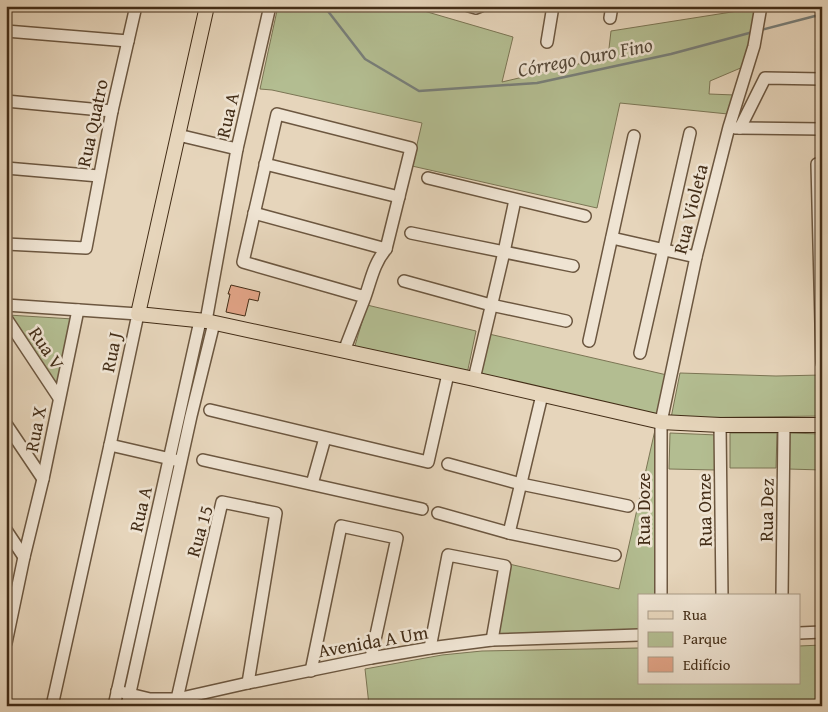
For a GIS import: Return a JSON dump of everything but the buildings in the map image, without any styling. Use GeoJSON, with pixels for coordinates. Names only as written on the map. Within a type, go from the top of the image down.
{"type":"FeatureCollection","features":[{"type":"Feature","properties":{"kind":"main road","name":"Rua J"},"geometry":{"type":"LineString","coordinates":[[138,314],[207,6]]}},
{"type":"Feature","properties":{"kind":"main road"},"geometry":{"type":"LineString","coordinates":[[138,314],[207,321],[661,422],[822,425]]}},
{"type":"Feature","properties":{"kind":"street","name":"Rua Quatro"},"geometry":{"type":"LineString","coordinates":[[6,244],[86,248],[112,111],[136,6]]}},
{"type":"Feature","properties":{"kind":"street","name":"Rua A"},"geometry":{"type":"LineString","coordinates":[[129,700],[181,461],[237,149],[270,6]]}},
{"type":"Feature","properties":{"kind":"street"},"geometry":{"type":"LineString","coordinates":[[547,42],[553,6]]}},
{"type":"Feature","properties":{"kind":"street"},"geometry":{"type":"LineString","coordinates":[[610,18],[612,6]]}},
{"type":"Feature","properties":{"kind":"street","name":"Rua Violeta"},"geometry":{"type":"LineString","coordinates":[[661,422],[696,257],[734,128],[754,46],[761,6]]}},
{"type":"Feature","properties":{"kind":"street"},"geometry":{"type":"LineString","coordinates":[[6,30],[128,40]]}},
{"type":"Feature","properties":{"kind":"street"},"geometry":{"type":"LineString","coordinates":[[734,128],[765,78],[822,78]]}},
{"type":"Feature","properties":{"kind":"street"},"geometry":{"type":"LineString","coordinates":[[6,101],[112,111]]}},
{"type":"Feature","properties":{"kind":"street"},"geometry":{"type":"LineString","coordinates":[[344,351],[364,297],[374,267],[379,256],[386,249],[411,148],[276,114],[243,262],[364,297]]}},
{"type":"Feature","properties":{"kind":"street"},"geometry":{"type":"LineString","coordinates":[[734,128],[822,128]]}},
{"type":"Feature","properties":{"kind":"street"},"geometry":{"type":"LineString","coordinates":[[640,353],[690,133]]}},
{"type":"Feature","properties":{"kind":"street"},"geometry":{"type":"LineString","coordinates":[[178,135],[237,149]]}},
{"type":"Feature","properties":{"kind":"street"},"geometry":{"type":"LineString","coordinates":[[589,341],[634,136]]}},
{"type":"Feature","properties":{"kind":"street"},"geometry":{"type":"LineString","coordinates":[[265,164],[399,197]]}},
{"type":"Feature","properties":{"kind":"street"},"geometry":{"type":"LineString","coordinates":[[822,164],[817,164],[822,363]]}},
{"type":"Feature","properties":{"kind":"street"},"geometry":{"type":"LineString","coordinates":[[6,168],[99,176]]}},
{"type":"Feature","properties":{"kind":"street"},"geometry":{"type":"LineString","coordinates":[[428,178],[585,216]]}},
{"type":"Feature","properties":{"kind":"street"},"geometry":{"type":"LineString","coordinates":[[474,379],[515,200]]}},
{"type":"Feature","properties":{"kind":"street"},"geometry":{"type":"LineString","coordinates":[[254,213],[386,249]]}},
{"type":"Feature","properties":{"kind":"street"},"geometry":{"type":"LineString","coordinates":[[411,233],[573,266]]}},
{"type":"Feature","properties":{"kind":"street"},"geometry":{"type":"LineString","coordinates":[[612,238],[696,257]]}},
{"type":"Feature","properties":{"kind":"street"},"geometry":{"type":"LineString","coordinates":[[404,281],[491,305],[566,321]]}},
{"type":"Feature","properties":{"kind":"street"},"geometry":{"type":"LineString","coordinates":[[6,305],[138,314]]}},
{"type":"Feature","properties":{"kind":"street","name":"Rua X"},"geometry":{"type":"LineString","coordinates":[[7,637],[43,479],[78,310]]}},
{"type":"Feature","properties":{"kind":"street","name":"Rua J"},"geometry":{"type":"LineString","coordinates":[[52,706],[138,314]]}},
{"type":"Feature","properties":{"kind":"street","name":"Rua V"},"geometry":{"type":"LineString","coordinates":[[6,318],[59,398]]}},
{"type":"Feature","properties":{"kind":"street","name":"Rua A"},"geometry":{"type":"LineString","coordinates":[[114,706],[169,458],[207,321]]}},
{"type":"Feature","properties":{"kind":"street"},"geometry":{"type":"LineString","coordinates":[[210,410],[428,462],[448,374]]}},
{"type":"Feature","properties":{"kind":"street"},"geometry":{"type":"LineString","coordinates":[[509,533],[542,395]]}},
{"type":"Feature","properties":{"kind":"street","name":"Rua Doze"},"geometry":{"type":"LineString","coordinates":[[661,422],[661,594]]}},
{"type":"Feature","properties":{"kind":"street"},"geometry":{"type":"LineString","coordinates":[[6,424],[43,479]]}},
{"type":"Feature","properties":{"kind":"street","name":"Rua Onze"},"geometry":{"type":"LineString","coordinates":[[720,424],[722,594]]}},
{"type":"Feature","properties":{"kind":"street","name":"Rua Dez"},"geometry":{"type":"LineString","coordinates":[[782,594],[784,425]]}},
{"type":"Feature","properties":{"kind":"street"},"geometry":{"type":"LineString","coordinates":[[312,484],[326,438]]}},
{"type":"Feature","properties":{"kind":"street"},"geometry":{"type":"LineString","coordinates":[[110,446],[181,461]]}},
{"type":"Feature","properties":{"kind":"street"},"geometry":{"type":"LineString","coordinates":[[203,460],[422,509]]}},
{"type":"Feature","properties":{"kind":"street"},"geometry":{"type":"LineString","coordinates":[[448,464],[521,484],[628,506]]}},
{"type":"Feature","properties":{"kind":"street","name":"Rua 15"},"geometry":{"type":"LineString","coordinates":[[177,699],[222,502],[276,513],[248,682]]}},
{"type":"Feature","properties":{"kind":"street"},"geometry":{"type":"LineString","coordinates":[[438,513],[509,533],[615,555]]}},
{"type":"Feature","properties":{"kind":"street"},"geometry":{"type":"LineString","coordinates":[[311,671],[341,526],[397,538],[372,658]]}},
{"type":"Feature","properties":{"kind":"street"},"geometry":{"type":"LineString","coordinates":[[153,529],[166,531]]}},
{"type":"Feature","properties":{"kind":"street"},"geometry":{"type":"LineString","coordinates":[[6,530],[24,557]]}},
{"type":"Feature","properties":{"kind":"street"},"geometry":{"type":"LineString","coordinates":[[430,648],[448,555],[505,566],[492,640]]}},
{"type":"Feature","properties":{"kind":"street"},"geometry":{"type":"LineString","coordinates":[[800,633],[822,632]]}},
{"type":"Feature","properties":{"kind":"street","name":"Avenida A Um"},"geometry":{"type":"LineString","coordinates":[[117,691],[129,700],[177,699],[248,682],[430,648],[492,640],[638,635]]}},
{"type":"Feature","properties":{"kind":"green space"},"geometry":{"type":"Polygon","coordinates":[[[278,6],[407,6],[513,37],[502,82],[608,57],[611,31],[757,8],[743,67],[710,81],[709,94],[735,95],[728,114],[620,103],[597,208],[412,166],[422,123],[260,89],[278,6]]]}},
{"type":"Feature","properties":{"kind":"green space"},"geometry":{"type":"Polygon","coordinates":[[[367,305],[476,331],[467,374],[354,349],[367,305]]]}},
{"type":"Feature","properties":{"kind":"green space"},"geometry":{"type":"Polygon","coordinates":[[[8,315],[73,319],[58,391],[8,315]]]}},
{"type":"Feature","properties":{"kind":"green space"},"geometry":{"type":"Polygon","coordinates":[[[489,334],[667,375],[659,416],[480,376],[489,334]]]}},
{"type":"Feature","properties":{"kind":"green space"},"geometry":{"type":"Polygon","coordinates":[[[680,373],[776,376],[822,375],[822,416],[671,418],[680,373]]]}},
{"type":"Feature","properties":{"kind":"green space"},"geometry":{"type":"Polygon","coordinates":[[[655,430],[658,594],[638,594],[638,632],[497,637],[509,564],[619,589],[655,430]]]}},
{"type":"Feature","properties":{"kind":"green space"},"geometry":{"type":"Polygon","coordinates":[[[670,433],[717,435],[716,470],[669,469],[670,433]]]}},
{"type":"Feature","properties":{"kind":"green space"},"geometry":{"type":"Polygon","coordinates":[[[730,433],[777,433],[776,468],[730,468],[730,433]]]}},
{"type":"Feature","properties":{"kind":"green space"},"geometry":{"type":"Polygon","coordinates":[[[789,433],[822,434],[822,470],[788,469],[789,433]]]}},
{"type":"Feature","properties":{"kind":"green space"},"geometry":{"type":"Polygon","coordinates":[[[822,645],[822,706],[367,706],[369,705],[365,669],[442,655],[482,651],[638,648],[638,684],[800,684],[800,646],[822,645]]]}},
{"type":"Feature","properties":{"kind":"waterway","name":"Córrego Ouro Fino"},"geometry":{"type":"LineString","coordinates":[[324,6],[365,59],[419,91],[537,83],[671,54],[753,32]]}},
{"type":"Feature","properties":{"kind":"waterway","name":"Córrego Ouro Fino"},"geometry":{"type":"LineString","coordinates":[[761,30],[815,16],[822,18]]}}]}
